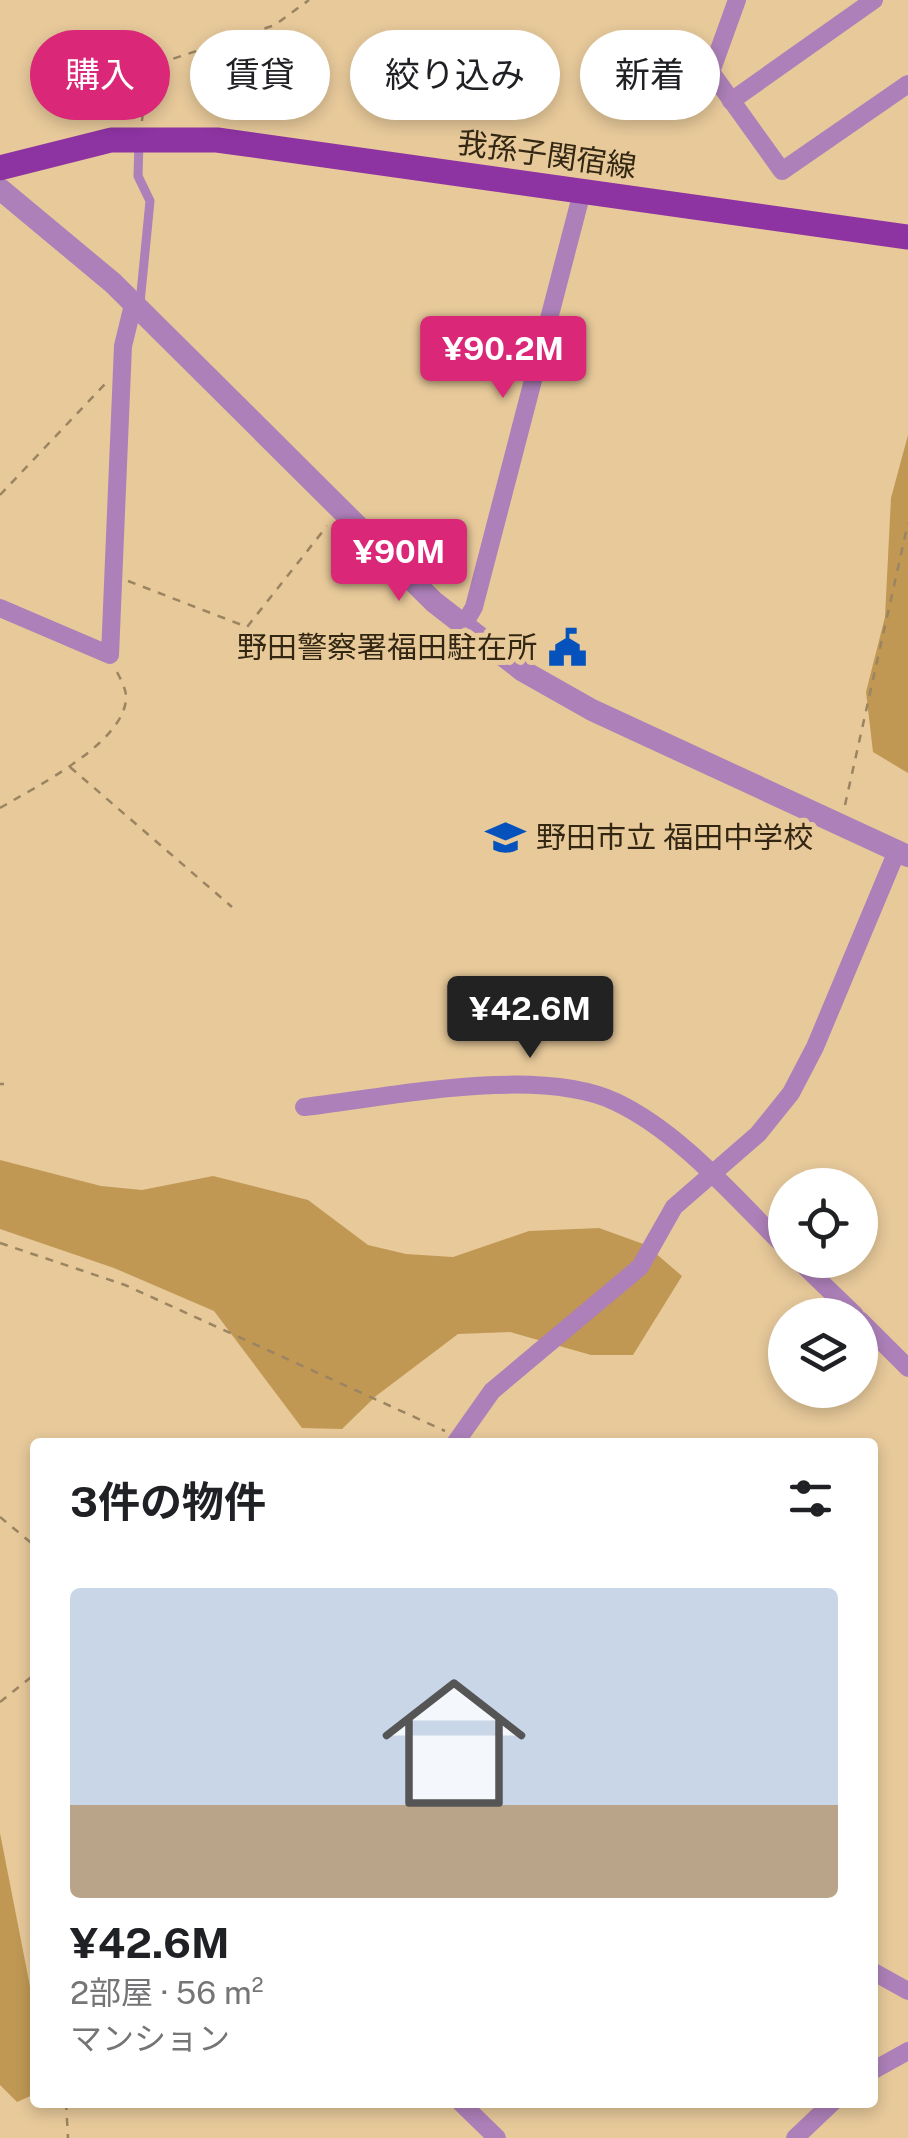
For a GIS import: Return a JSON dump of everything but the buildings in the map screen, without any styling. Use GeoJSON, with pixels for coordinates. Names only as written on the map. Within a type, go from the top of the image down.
{"type":"FeatureCollection","features":[{"type":"Feature","properties":{"kind":"main road","name":"我孫子関宿線"},"geometry":{"type":"LineString","coordinates":[[0,168],[68,148],[140,137],[217,140],[908,237]]}},
{"type":"Feature","properties":{"kind":"street"},"geometry":{"type":"LineString","coordinates":[[737,0],[711,72],[782,170],[908,84]]}},
{"type":"Feature","properties":{"kind":"street"},"geometry":{"type":"LineString","coordinates":[[731,102],[874,0]]}},
{"type":"Feature","properties":{"kind":"street"},"geometry":{"type":"LineString","coordinates":[[0,189],[136,308],[463,626],[522,671],[592,710],[903,854],[816,1047],[791,1092],[758,1134],[674,1207],[640,1267],[492,1391],[459,1438]]}},
{"type":"Feature","properties":{"kind":"street"},"geometry":{"type":"LineString","coordinates":[[463,626],[474,607],[582,192]]}},
{"type":"Feature","properties":{"kind":"street"},"geometry":{"type":"LineString","coordinates":[[0,608],[110,654],[110,573],[123,365],[136,308]]}},
{"type":"Feature","properties":{"kind":"street"},"geometry":{"type":"LineString","coordinates":[[304,1106],[492,1086],[570,1088],[596,1094],[637,1114],[713,1176],[768,1230]]}},
{"type":"Feature","properties":{"kind":"street"},"geometry":{"type":"LineString","coordinates":[[816,1278],[837,1298]]}},
{"type":"Feature","properties":{"kind":"street"},"geometry":{"type":"LineString","coordinates":[[878,1338],[908,1368]]}},
{"type":"Feature","properties":{"kind":"street"},"geometry":{"type":"LineString","coordinates":[[878,1974],[908,1991]]}},
{"type":"Feature","properties":{"kind":"street"},"geometry":{"type":"LineString","coordinates":[[878,2068],[908,2052]]}},
{"type":"Feature","properties":{"kind":"street"},"geometry":{"type":"LineString","coordinates":[[466,2108],[497,2138]]}},
{"type":"Feature","properties":{"kind":"street"},"geometry":{"type":"LineString","coordinates":[[795,2138],[827,2108]]}},
{"type":"Feature","properties":{"kind":"lane"},"geometry":{"type":"LineString","coordinates":[[136,308],[150,201],[138,176],[140,137]]}},
{"type":"Feature","properties":{"kind":"path"},"geometry":{"type":"LineString","coordinates":[[140,137],[146,74],[152,66],[275,25],[309,0]]}},
{"type":"Feature","properties":{"kind":"path"},"geometry":{"type":"LineString","coordinates":[[0,495],[123,365]]}},
{"type":"Feature","properties":{"kind":"path"},"geometry":{"type":"LineString","coordinates":[[110,573],[247,628],[341,509]]}},
{"type":"Feature","properties":{"kind":"path"},"geometry":{"type":"LineString","coordinates":[[842,826],[908,524]]}},
{"type":"Feature","properties":{"kind":"path"},"geometry":{"type":"LineString","coordinates":[[0,808],[88,754],[122,714],[127,696],[110,654]]}},
{"type":"Feature","properties":{"kind":"path"},"geometry":{"type":"LineString","coordinates":[[68,766],[232,907]]}},
{"type":"Feature","properties":{"kind":"path"},"geometry":{"type":"LineString","coordinates":[[0,1242],[125,1284],[454,1438]]}},
{"type":"Feature","properties":{"kind":"path"},"geometry":{"type":"LineString","coordinates":[[0,1517],[30,1542]]}},
{"type":"Feature","properties":{"kind":"path"},"geometry":{"type":"LineString","coordinates":[[0,1702],[30,1678]]}},
{"type":"Feature","properties":{"kind":"path"},"geometry":{"type":"LineString","coordinates":[[66,2108],[68,2138]]}},
{"type":"Feature","properties":{"kind":"shaded area"},"geometry":{"type":"Polygon","coordinates":[[[908,435],[908,773],[873,752],[866,692],[885,617],[891,498],[908,435]]]}},
{"type":"Feature","properties":{"kind":"shaded area"},"geometry":{"type":"Polygon","coordinates":[[[0,1160],[101,1186],[142,1190],[213,1176],[308,1200],[368,1245],[406,1254],[453,1257],[529,1231],[599,1228],[646,1245],[682,1276],[633,1355],[591,1355],[510,1332],[458,1334],[376,1396],[342,1429],[302,1428],[214,1311],[114,1268],[0,1229],[0,1160]]]}},
{"type":"Feature","properties":{"kind":"shaded area"},"geometry":{"type":"Polygon","coordinates":[[[0,1833],[30,1986],[30,2096],[17,2102],[0,2085],[0,1833]]]}},
{"type":"Feature","properties":{"kind":"place","name":"野田警察署福田駐在所"},"geometry":{"type":"Point","coordinates":[567,647]}},
{"type":"Feature","properties":{"kind":"place","name":"野田市立 福田中学校"},"geometry":{"type":"Point","coordinates":[506,837]}}]}
